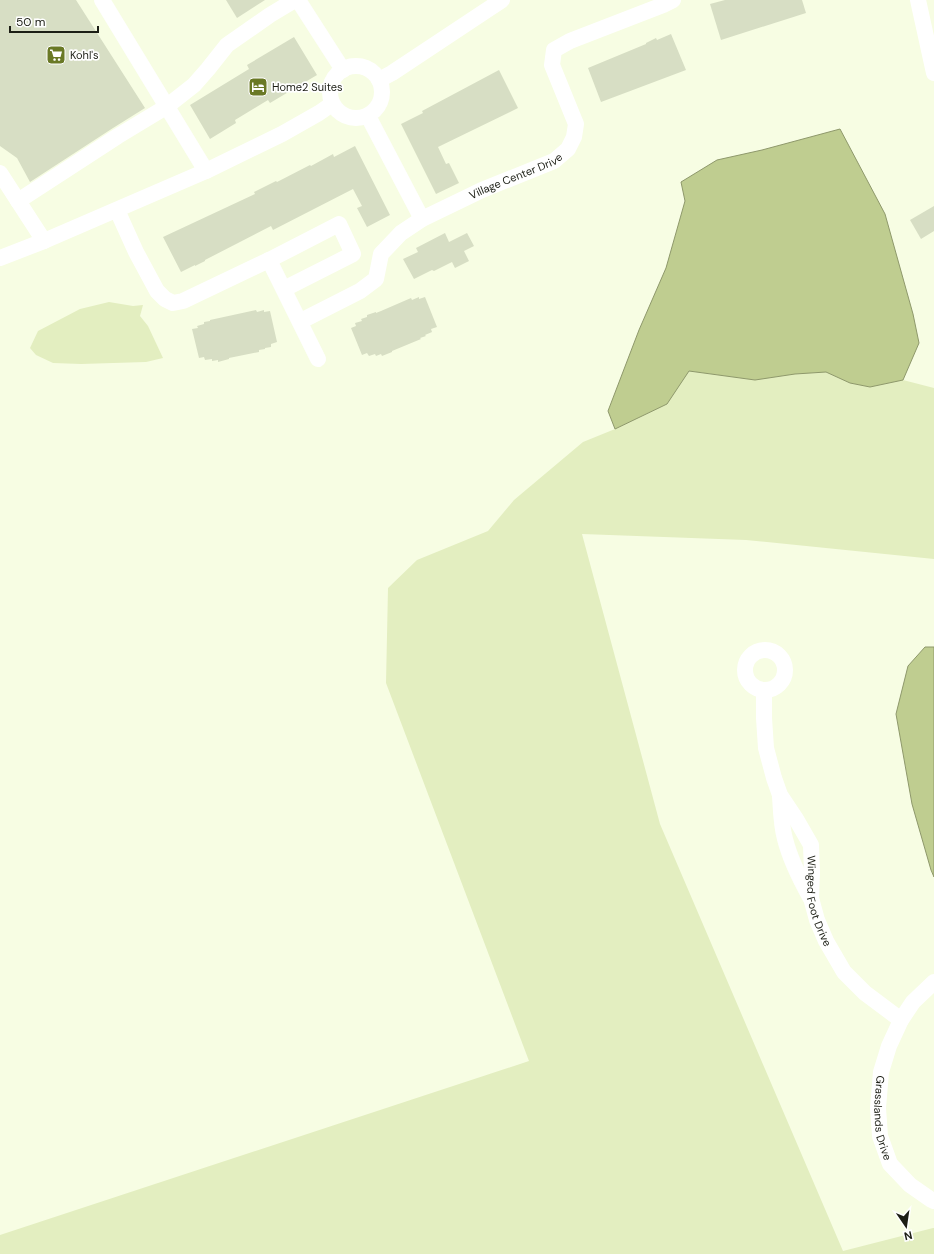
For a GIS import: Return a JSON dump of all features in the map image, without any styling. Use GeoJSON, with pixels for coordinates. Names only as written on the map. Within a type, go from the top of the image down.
{"type":"FeatureCollection","features":[{"type":"Feature","properties":{"kind":"street"},"geometry":{"type":"LineString","coordinates":[[102,0],[206,171]]}},
{"type":"Feature","properties":{"kind":"street"},"geometry":{"type":"LineString","coordinates":[[18,202],[118,136],[166,107],[194,85],[227,45],[270,15],[297,0],[343,70]]}},
{"type":"Feature","properties":{"kind":"street","name":"Village Center Drive"},"geometry":{"type":"LineString","coordinates":[[300,321],[360,291],[376,279],[381,254],[401,233],[469,193],[554,161],[568,149],[574,137],[576,124],[552,66],[554,50],[673,0]]}},
{"type":"Feature","properties":{"kind":"street"},"geometry":{"type":"LineString","coordinates":[[918,0],[934,73]]}},
{"type":"Feature","properties":{"kind":"street"},"geometry":{"type":"LineString","coordinates":[[379,80],[392,73],[496,2]]}},
{"type":"Feature","properties":{"kind":"street"},"geometry":{"type":"LineString","coordinates":[[359,66],[374,73],[379,80],[382,87],[382,96],[379,104],[368,116],[360,118],[348,117],[337,111],[332,104],[330,89],[332,81],[337,74],[343,70],[359,66]]}},
{"type":"Feature","properties":{"kind":"street"},"geometry":{"type":"LineString","coordinates":[[0,258],[44,242],[206,171],[282,134],[320,113],[332,104]]}},
{"type":"Feature","properties":{"kind":"street"},"geometry":{"type":"LineString","coordinates":[[368,116],[422,220]]}},
{"type":"Feature","properties":{"kind":"street"},"geometry":{"type":"LineString","coordinates":[[0,173],[44,242]]}},
{"type":"Feature","properties":{"kind":"street"},"geometry":{"type":"LineString","coordinates":[[117,210],[132,243],[157,290],[165,299],[173,303],[183,302],[339,224],[353,254],[284,289]]}},
{"type":"Feature","properties":{"kind":"street"},"geometry":{"type":"LineString","coordinates":[[269,260],[318,358]]}},
{"type":"Feature","properties":{"kind":"street","name":"Winged Foot Drive"},"geometry":{"type":"LineString","coordinates":[[764,690],[766,748],[780,795],[811,845],[812,872],[810,898],[817,920],[826,941],[844,972],[865,993],[901,1020]]}},
{"type":"Feature","properties":{"kind":"street"},"geometry":{"type":"LineString","coordinates":[[780,795],[782,824],[785,840],[793,862],[810,898]]}},
{"type":"Feature","properties":{"kind":"street","name":"Grasslands Drive"},"geometry":{"type":"LineString","coordinates":[[934,982],[913,1002],[901,1020],[889,1046],[881,1072],[878,1108],[880,1136],[890,1164],[910,1185],[930,1200],[934,1201]]}},
{"type":"Feature","properties":{"kind":"shaded area"},"geometry":{"type":"Polygon","coordinates":[[[840,129],[885,214],[913,314],[919,343],[903,380],[870,387],[850,383],[826,372],[795,374],[755,380],[689,371],[667,404],[615,429],[608,411],[639,330],[666,268],[685,201],[681,182],[717,160],[762,150],[840,129]]]}},
{"type":"Feature","properties":{"kind":"shaded area"},"geometry":{"type":"Polygon","coordinates":[[[109,302],[133,306],[143,305],[140,316],[148,326],[163,358],[146,362],[81,364],[53,363],[36,355],[30,348],[38,331],[80,309],[109,302]]]}},
{"type":"Feature","properties":{"kind":"shaded area"},"geometry":{"type":"Polygon","coordinates":[[[689,371],[755,380],[795,374],[826,372],[850,383],[870,387],[903,380],[934,388],[934,559],[746,540],[582,534],[660,824],[843,1251],[934,1228],[934,1254],[0,1254],[0,1235],[529,1061],[386,683],[388,588],[417,560],[488,531],[514,500],[583,442],[615,429],[667,404],[689,371]]]}},
{"type":"Feature","properties":{"kind":"shaded area"},"geometry":{"type":"Polygon","coordinates":[[[925,647],[934,647],[934,877],[912,804],[896,714],[908,666],[925,647]]]}},
{"type":"Feature","properties":{"kind":"building","name":"Kohl's"},"geometry":{"type":"Polygon","coordinates":[[[0,0],[76,0],[145,108],[30,182],[17,158],[0,146],[0,0]]]}},
{"type":"Feature","properties":{"kind":"building"},"geometry":{"type":"Polygon","coordinates":[[[226,0],[265,0],[237,18],[226,0]]]}},
{"type":"Feature","properties":{"kind":"building"},"geometry":{"type":"Polygon","coordinates":[[[725,0],[802,0],[806,13],[721,40],[710,4],[725,0]]]}},
{"type":"Feature","properties":{"kind":"building"},"geometry":{"type":"Polygon","coordinates":[[[671,34],[686,70],[601,102],[588,68],[646,44],[656,38],[657,40],[671,34]]]}},
{"type":"Feature","properties":{"kind":"building","name":"Home2 Suites"},"geometry":{"type":"Polygon","coordinates":[[[294,37],[317,75],[270,103],[268,100],[235,120],[236,123],[210,139],[190,105],[249,69],[247,65],[294,37]]]}},
{"type":"Feature","properties":{"kind":"building"},"geometry":{"type":"Polygon","coordinates":[[[499,70],[518,108],[438,147],[446,164],[449,163],[459,183],[436,194],[401,124],[423,113],[422,111],[499,70]]]}},
{"type":"Feature","properties":{"kind":"building"},"geometry":{"type":"Polygon","coordinates":[[[355,146],[390,215],[367,227],[357,208],[362,206],[353,189],[273,230],[271,226],[181,272],[163,237],[255,194],[254,192],[276,181],[277,182],[310,165],[311,166],[333,154],[334,157],[355,146]]]}},
{"type":"Feature","properties":{"kind":"building"},"geometry":{"type":"Polygon","coordinates":[[[934,206],[934,231],[921,239],[910,220],[934,206]]]}},
{"type":"Feature","properties":{"kind":"building"},"geometry":{"type":"Polygon","coordinates":[[[445,233],[449,242],[467,233],[474,246],[464,251],[469,261],[455,268],[452,262],[414,279],[403,259],[418,252],[416,248],[445,233]]]}},
{"type":"Feature","properties":{"kind":"building"},"geometry":{"type":"Polygon","coordinates":[[[419,297],[419,299],[425,297],[437,327],[431,329],[432,332],[420,338],[421,339],[382,356],[381,354],[376,356],[375,354],[369,356],[367,353],[362,355],[351,328],[356,326],[355,323],[362,321],[361,319],[367,317],[367,315],[376,313],[411,298],[412,300],[419,297]]]}},
{"type":"Feature","properties":{"kind":"building"},"geometry":{"type":"Polygon","coordinates":[[[256,310],[257,312],[264,310],[264,312],[270,311],[277,342],[271,344],[271,347],[259,350],[259,352],[229,358],[218,362],[218,360],[212,361],[212,359],[205,360],[204,357],[199,358],[192,329],[198,328],[197,326],[210,320],[256,310]]]}},
{"type":"Feature","properties":{"kind":"place","name":"Kohl's"},"geometry":{"type":"Point","coordinates":[56,55]}},
{"type":"Feature","properties":{"kind":"place","name":"Home2 Suites"},"geometry":{"type":"Point","coordinates":[258,87]}}]}
